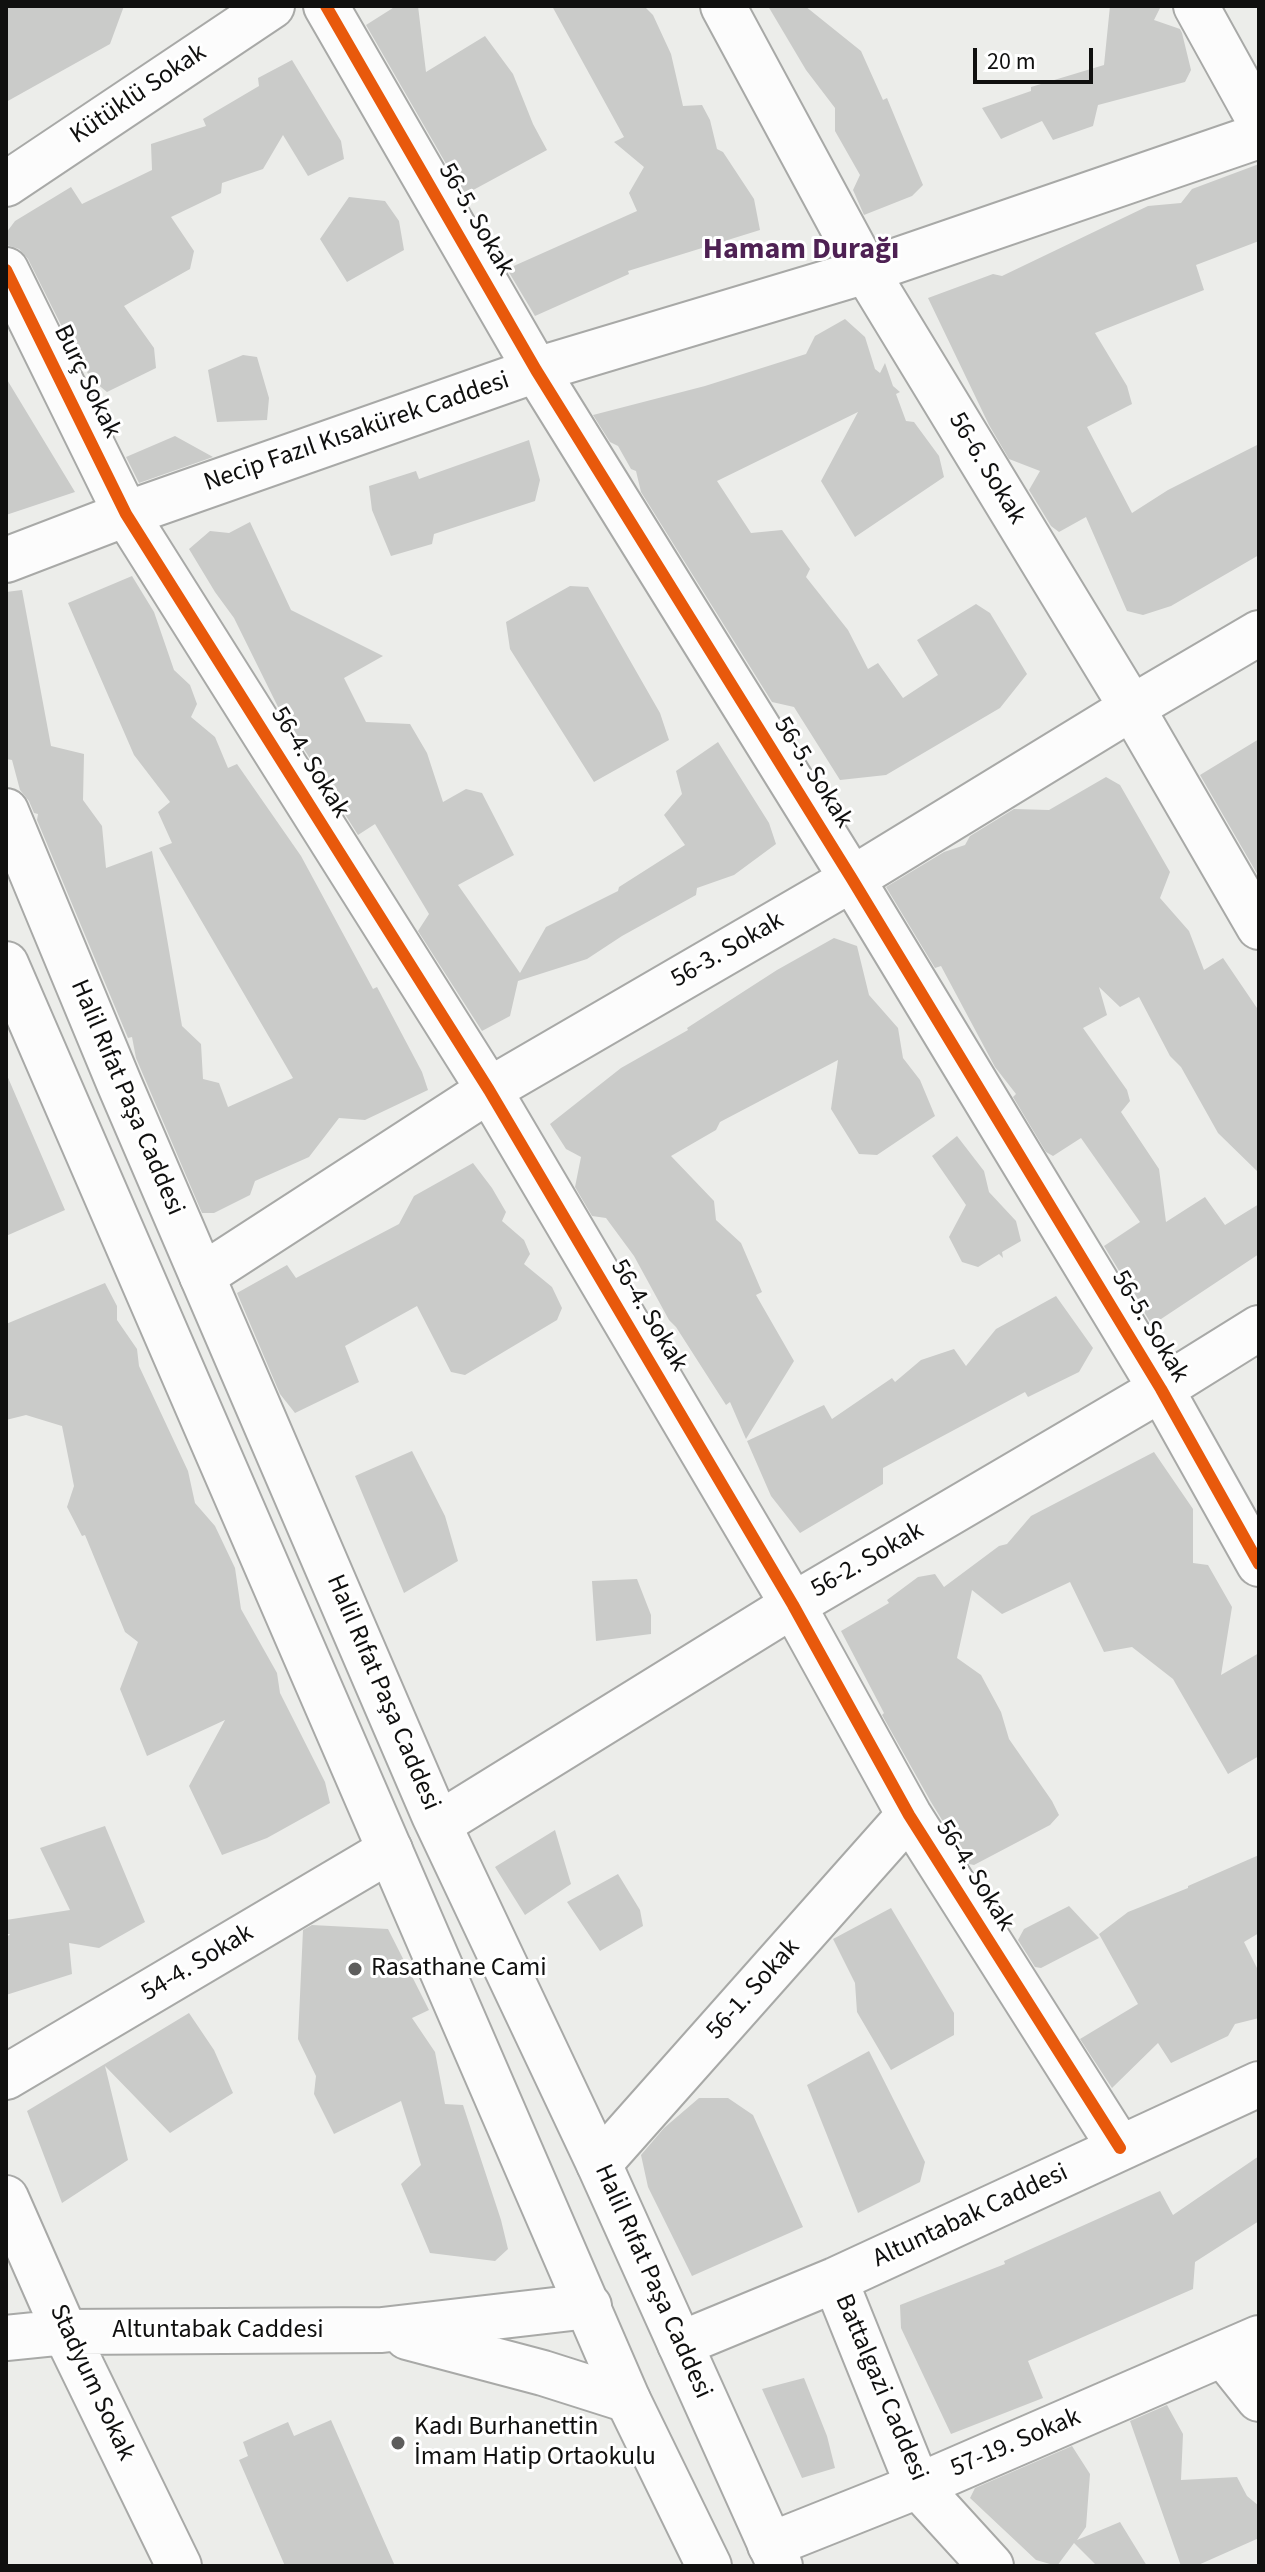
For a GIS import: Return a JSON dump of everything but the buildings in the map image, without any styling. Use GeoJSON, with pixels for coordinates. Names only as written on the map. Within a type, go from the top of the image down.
{"type":"FeatureCollection","features":[{"type":"Feature","properties":{"kind":"street","name":"Kütüklü Sokak"},"geometry":{"type":"LineString","coordinates":[[6,184],[272,6]]}},
{"type":"Feature","properties":{"kind":"street","name":"56-5. Sokak"},"geometry":{"type":"LineString","coordinates":[[326,6],[536,370],[852,879],[1161,1389],[1259,1564]]}},
{"type":"Feature","properties":{"kind":"street","name":"56-6. Sokak"},"geometry":{"type":"LineString","coordinates":[[723,6],[866,271],[1132,708],[1259,927]]}},
{"type":"Feature","properties":{"kind":"street"},"geometry":{"type":"LineString","coordinates":[[1196,6],[1259,120]]}},
{"type":"Feature","properties":{"kind":"street","name":"Necip Fazıl Kısakürek Caddesi"},"geometry":{"type":"LineString","coordinates":[[6,560],[126,514],[536,370],[866,271],[1259,136]]}},
{"type":"Feature","properties":{"kind":"street","name":"Burç Sokak"},"geometry":{"type":"LineString","coordinates":[[6,270],[126,514]]}},
{"type":"Feature","properties":{"kind":"street","name":"56-4. Sokak"},"geometry":{"type":"LineString","coordinates":[[126,514],[489,1090],[793,1605],[909,1815],[1120,2148]]}},
{"type":"Feature","properties":{"kind":"street","name":"56-3. Sokak"},"geometry":{"type":"LineString","coordinates":[[202,1276],[489,1090],[852,879],[1259,633]]}},
{"type":"Feature","properties":{"kind":"street","name":"Halil Rıfat Paşa Caddesi"},"geometry":{"type":"LineString","coordinates":[[6,811],[202,1276],[439,1824],[599,2164],[775,2556]]}},
{"type":"Feature","properties":{"kind":"street","name":"Halil Rıfat Paşa Caddesi"},"geometry":{"type":"LineString","coordinates":[[6,964],[628,2400],[709,2566]]}},
{"type":"Feature","properties":{"kind":"street","name":"56-2. Sokak"},"geometry":{"type":"LineString","coordinates":[[439,1824],[793,1605],[1259,1328]]}},
{"type":"Feature","properties":{"kind":"street","name":"56-1. Sokak"},"geometry":{"type":"LineString","coordinates":[[599,2164],[909,1815]]}},
{"type":"Feature","properties":{"kind":"street","name":"54-4. Sokak"},"geometry":{"type":"LineString","coordinates":[[6,2077],[390,1850]]}},
{"type":"Feature","properties":{"kind":"street","name":"Altuntabak Caddesi"},"geometry":{"type":"LineString","coordinates":[[680,2344],[835,2280],[1259,2084]]}},
{"type":"Feature","properties":{"kind":"street","name":"Stadyum Sokak"},"geometry":{"type":"LineString","coordinates":[[6,2198],[65,2332],[179,2566]]}},
{"type":"Feature","properties":{"kind":"street","name":"Battalgazi Caddesi"},"geometry":{"type":"LineString","coordinates":[[835,2280],[918,2486],[991,2566]]}},
{"type":"Feature","properties":{"kind":"street","name":"Altuntabak Caddesi"},"geometry":{"type":"LineString","coordinates":[[6,2338],[65,2332],[382,2330],[589,2306]]}},
{"type":"Feature","properties":{"kind":"street","name":"Altuntabak Caddesi"},"geometry":{"type":"LineString","coordinates":[[382,2330],[543,2373],[628,2400]]}},
{"type":"Feature","properties":{"kind":"street"},"geometry":{"type":"LineString","coordinates":[[1241,2346],[1259,2399]]}},
{"type":"Feature","properties":{"kind":"street","name":"57-19. Sokak"},"geometry":{"type":"LineString","coordinates":[[775,2556],[918,2486],[1241,2346]]}},
{"type":"Feature","properties":{"kind":"cycle path"},"geometry":{"type":"LineString","coordinates":[[326,6],[536,370],[852,879],[1161,1389],[1259,1564]]}},
{"type":"Feature","properties":{"kind":"cycle path"},"geometry":{"type":"LineString","coordinates":[[6,270],[126,514],[489,1090],[793,1605],[909,1815],[1120,2148]]}},
{"type":"Feature","properties":{"kind":"place","name":"Rasathane Cami"},"geometry":{"type":"Point","coordinates":[355,1969]}},
{"type":"Feature","properties":{"kind":"place","name":"Kadı Burhanettin İmam Hatip Ortaokulu"},"geometry":{"type":"Point","coordinates":[398,2443]}},
{"type":"Feature","properties":{"kind":"district","name":"Hamam Durağı"},"geometry":{"type":"Point","coordinates":[801,251]}}]}
